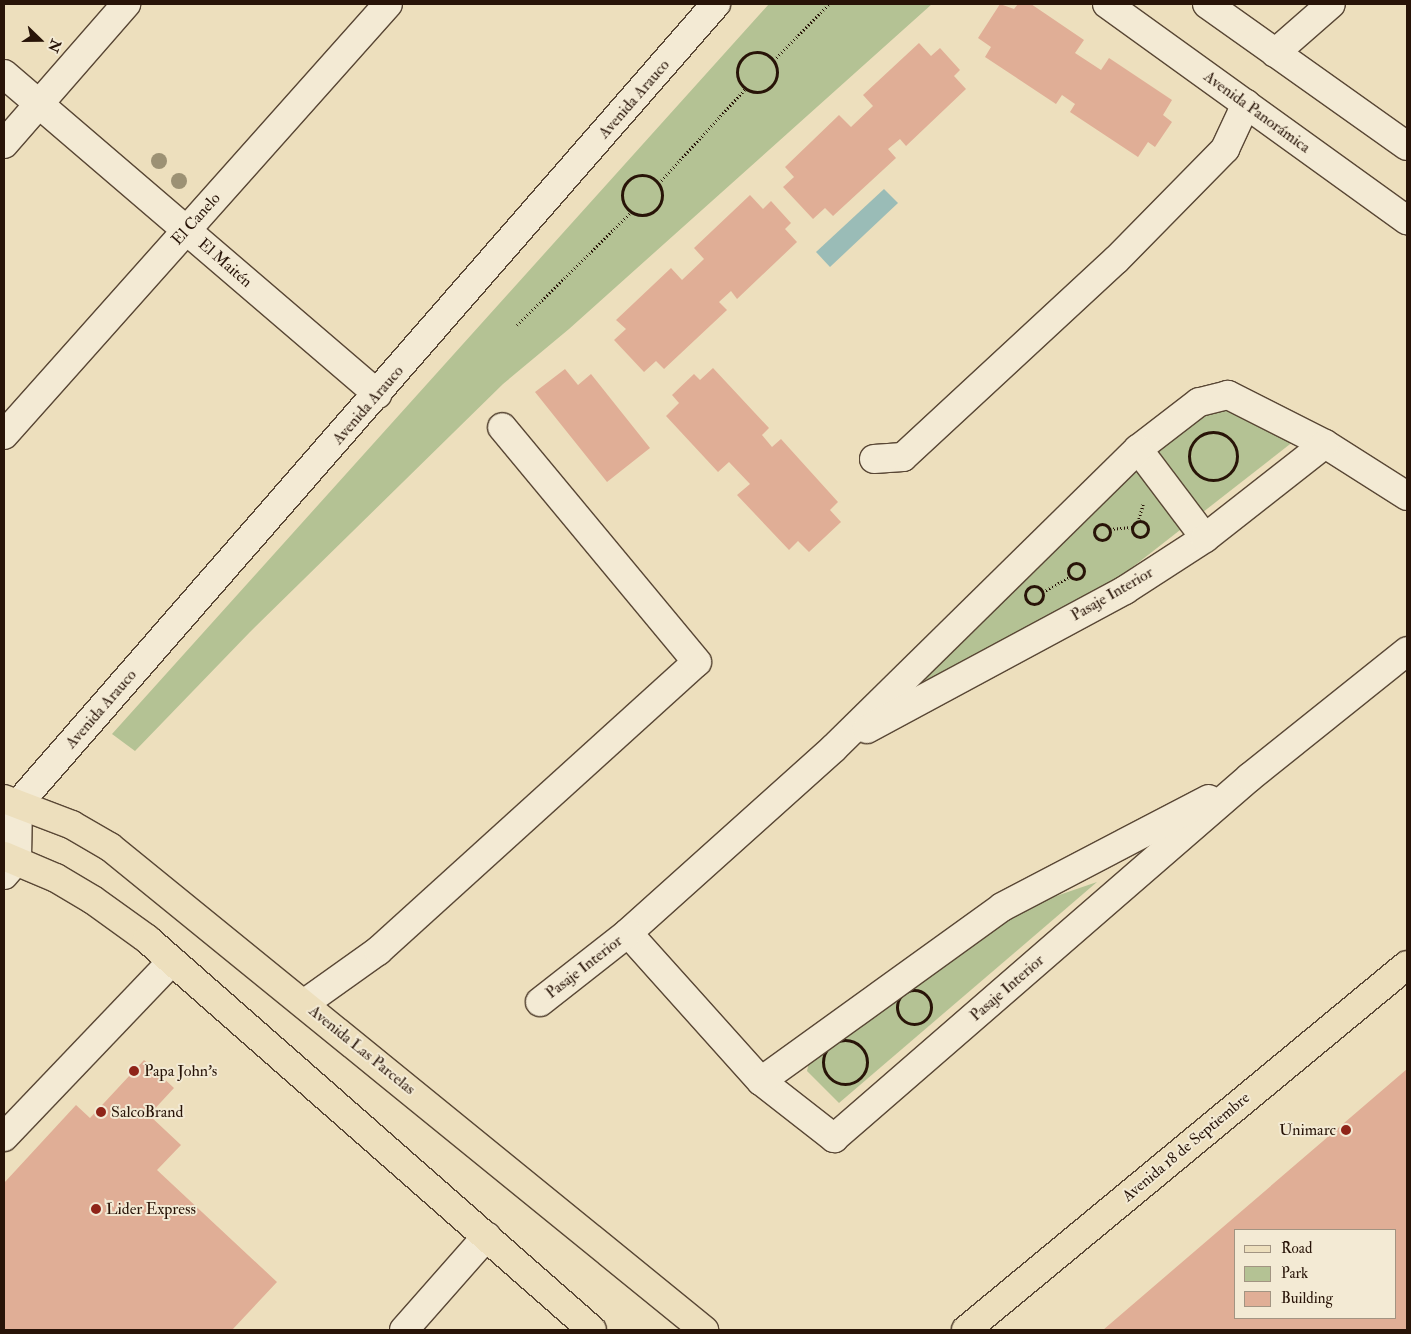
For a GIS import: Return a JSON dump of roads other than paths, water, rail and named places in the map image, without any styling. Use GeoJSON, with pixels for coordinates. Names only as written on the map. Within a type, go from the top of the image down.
{"type":"FeatureCollection","features":[{"type":"Feature","properties":{"kind":"main road","name":"Avenida Las Parcelas"},"geometry":{"type":"LineString","coordinates":[[8,806],[72,825],[110,847],[305,1003],[704,1330]]}},
{"type":"Feature","properties":{"kind":"main road"},"geometry":{"type":"LineString","coordinates":[[8,864],[93,900],[172,961],[488,1236],[592,1330]]}},
{"type":"Feature","properties":{"kind":"main road","name":"Avenida 18 de Septiembre"},"geometry":{"type":"LineString","coordinates":[[966,1330],[1407,965]]}},
{"type":"Feature","properties":{"kind":"street"},"geometry":{"type":"LineString","coordinates":[[4,144],[126,4]]}},
{"type":"Feature","properties":{"kind":"street","name":"El Canelo"},"geometry":{"type":"LineString","coordinates":[[4,435],[388,4]]}},
{"type":"Feature","properties":{"kind":"street","name":"Avenida Arauco"},"geometry":{"type":"LineString","coordinates":[[8,806],[378,394],[716,4]]}},
{"type":"Feature","properties":{"kind":"street","name":"Avenida Panorámica"},"geometry":{"type":"LineString","coordinates":[[1107,4],[1407,220]]}},
{"type":"Feature","properties":{"kind":"street"},"geometry":{"type":"LineString","coordinates":[[1208,4],[1407,146]]}},
{"type":"Feature","properties":{"kind":"street"},"geometry":{"type":"LineString","coordinates":[[1275,52],[1331,4]]}},
{"type":"Feature","properties":{"kind":"street","name":"El Maitén"},"geometry":{"type":"LineString","coordinates":[[4,74],[378,394]]}},
{"type":"Feature","properties":{"kind":"street"},"geometry":{"type":"LineString","coordinates":[[874,458],[903,457],[1116,260],[1225,149],[1246,104]]}},
{"type":"Feature","properties":{"kind":"street","name":"Pasaje Interior"},"geometry":{"type":"LineString","coordinates":[[540,1002],[628,933],[834,748],[1138,449],[1198,402],[1228,395],[1325,444],[1407,496]]}},
{"type":"Feature","properties":{"kind":"street"},"geometry":{"type":"LineString","coordinates":[[305,1003],[378,951],[697,662],[502,427]]}},
{"type":"Feature","properties":{"kind":"street","name":"Pasaje Interior"},"geometry":{"type":"LineString","coordinates":[[834,748],[961,676],[1125,590],[1205,538],[1325,444]]}},
{"type":"Feature","properties":{"kind":"street"},"geometry":{"type":"LineString","coordinates":[[1138,449],[1205,538]]}},
{"type":"Feature","properties":{"kind":"street","name":"Pasaje Interior"},"geometry":{"type":"LineString","coordinates":[[628,933],[761,1081],[834,1138],[1250,777],[1407,651]]}},
{"type":"Feature","properties":{"kind":"street","name":"Pasaje Interior"},"geometry":{"type":"LineString","coordinates":[[761,1081],[1002,907],[1250,777]]}},
{"type":"Feature","properties":{"kind":"street"},"geometry":{"type":"LineString","coordinates":[[8,806],[8,864]]}},
{"type":"Feature","properties":{"kind":"street"},"geometry":{"type":"LineString","coordinates":[[4,1137],[172,961]]}},
{"type":"Feature","properties":{"kind":"street"},"geometry":{"type":"LineString","coordinates":[[404,1330],[488,1236]]}},
{"type":"Feature","properties":{"kind":"water"},"geometry":{"type":"Polygon","coordinates":[[[884,189],[898,203],[830,267],[816,252],[884,189]]]}},
{"type":"Feature","properties":{"kind":"place","name":"Papa John's"},"geometry":{"type":"Point","coordinates":[134,1071]}},
{"type":"Feature","properties":{"kind":"place","name":"SalcoBrand"},"geometry":{"type":"Point","coordinates":[101,1112]}},
{"type":"Feature","properties":{"kind":"place","name":"Unimarc"},"geometry":{"type":"Point","coordinates":[1346,1130]}},
{"type":"Feature","properties":{"kind":"place","name":"Lider Express"},"geometry":{"type":"Point","coordinates":[96,1209]}}]}
